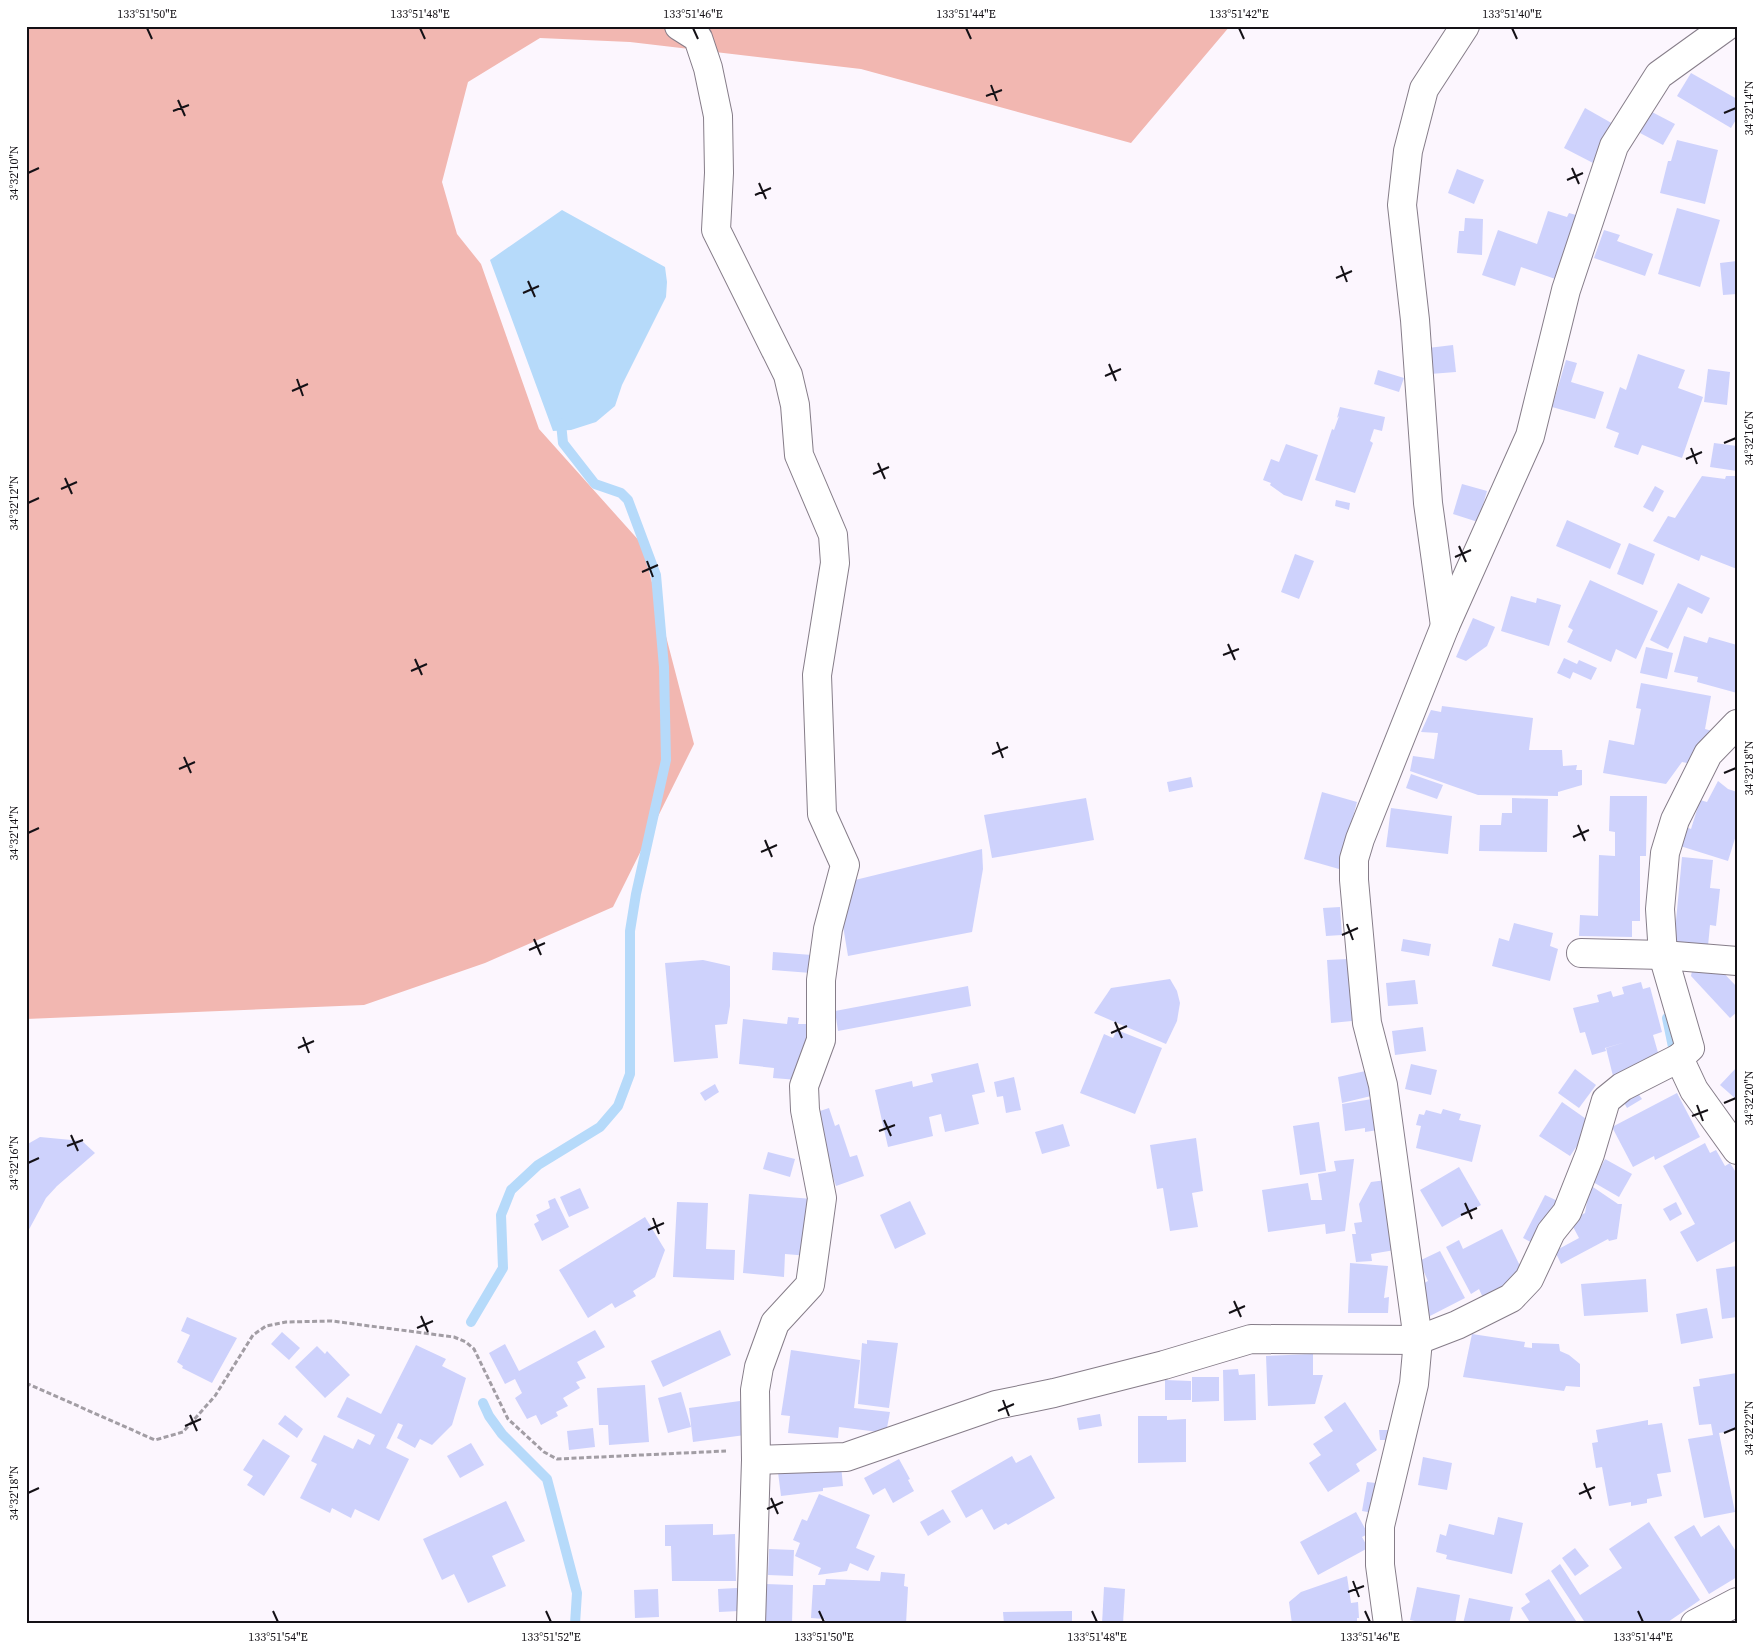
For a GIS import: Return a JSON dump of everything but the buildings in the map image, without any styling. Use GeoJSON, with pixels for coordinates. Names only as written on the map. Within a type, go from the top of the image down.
{"type":"FeatureCollection","features":[{"type":"Feature","properties":{"kind":"street"},"geometry":{"type":"LineString","coordinates":[[679,26],[698,38],[708,68],[718,116],[719,172],[716,230],[788,376],[795,405],[799,455],[833,535],[835,563],[817,675],[822,814],[845,865],[828,929],[821,980],[821,1040],[804,1086],[805,1110],[822,1198],[810,1285],[775,1323],[759,1367],[755,1390],[756,1454],[751,1624]]}},
{"type":"Feature","properties":{"kind":"street"},"geometry":{"type":"LineString","coordinates":[[1445,626],[1428,503],[1415,320],[1402,205],[1408,151],[1424,89],[1465,26]]}},
{"type":"Feature","properties":{"kind":"street"},"geometry":{"type":"LineString","coordinates":[[1388,1624],[1380,1566],[1380,1526],[1414,1384],[1418,1340],[1383,1085],[1367,1023],[1354,880],[1354,860],[1360,839],[1445,626],[1530,436],[1566,290],[1614,146],[1659,75],[1727,26]]}},
{"type":"Feature","properties":{"kind":"street"},"geometry":{"type":"LineString","coordinates":[[756,1454],[846,1457],[996,1405],[1146,1370],[1250,1340],[1418,1340],[1485,1313],[1511,1298],[1529,1279],[1550,1232],[1567,1212],[1590,1154],[1606,1100],[1622,1087],[1678,1058],[1690,1048],[1663,955],[1660,909],[1664,853],[1675,820],[1708,754],[1737,724]]}},
{"type":"Feature","properties":{"kind":"street"},"geometry":{"type":"LineString","coordinates":[[1581,953],[1663,955],[1737,961]]}},
{"type":"Feature","properties":{"kind":"street"},"geometry":{"type":"LineString","coordinates":[[1678,1058],[1694,1090],[1737,1150]]}},
{"type":"Feature","properties":{"kind":"street"},"geometry":{"type":"LineString","coordinates":[[1695,1624],[1737,1602]]}},
{"type":"Feature","properties":{"kind":"path"},"geometry":{"type":"LineString","coordinates":[[26,1383],[155,1440],[183,1432],[214,1396],[253,1335],[266,1326],[286,1322],[332,1321],[454,1337],[466,1342],[474,1350],[508,1419],[544,1452],[557,1459],[756,1454]]}},
{"type":"Feature","properties":{"kind":"shaded area"},"geometry":{"type":"Polygon","coordinates":[[[26,26],[1230,26],[1131,143],[861,69],[630,42],[540,38],[468,82],[442,182],[457,234],[481,264],[539,429],[642,544],[694,744],[613,907],[485,963],[364,1005],[26,1019],[26,26]]]}},
{"type":"Feature","properties":{"kind":"water"},"geometry":{"type":"Polygon","coordinates":[[[562,210],[665,267],[667,282],[666,297],[622,385],[615,406],[596,422],[571,430],[553,431],[490,260],[562,210]]]}},
{"type":"Feature","properties":{"kind":"waterway"},"geometry":{"type":"LineString","coordinates":[[471,1322],[503,1268],[501,1215],[511,1190],[538,1165],[600,1127],[618,1106],[630,1074],[630,931],[636,894],[666,760],[664,667],[656,575],[628,500],[621,493],[595,484],[563,443],[561,423]]}},
{"type":"Feature","properties":{"kind":"waterway"},"geometry":{"type":"LineString","coordinates":[[1667,1018],[1673,1047]]}},
{"type":"Feature","properties":{"kind":"waterway"},"geometry":{"type":"LineString","coordinates":[[483,1403],[489,1416],[502,1434],[547,1479],[577,1593],[575,1624]]}}]}
